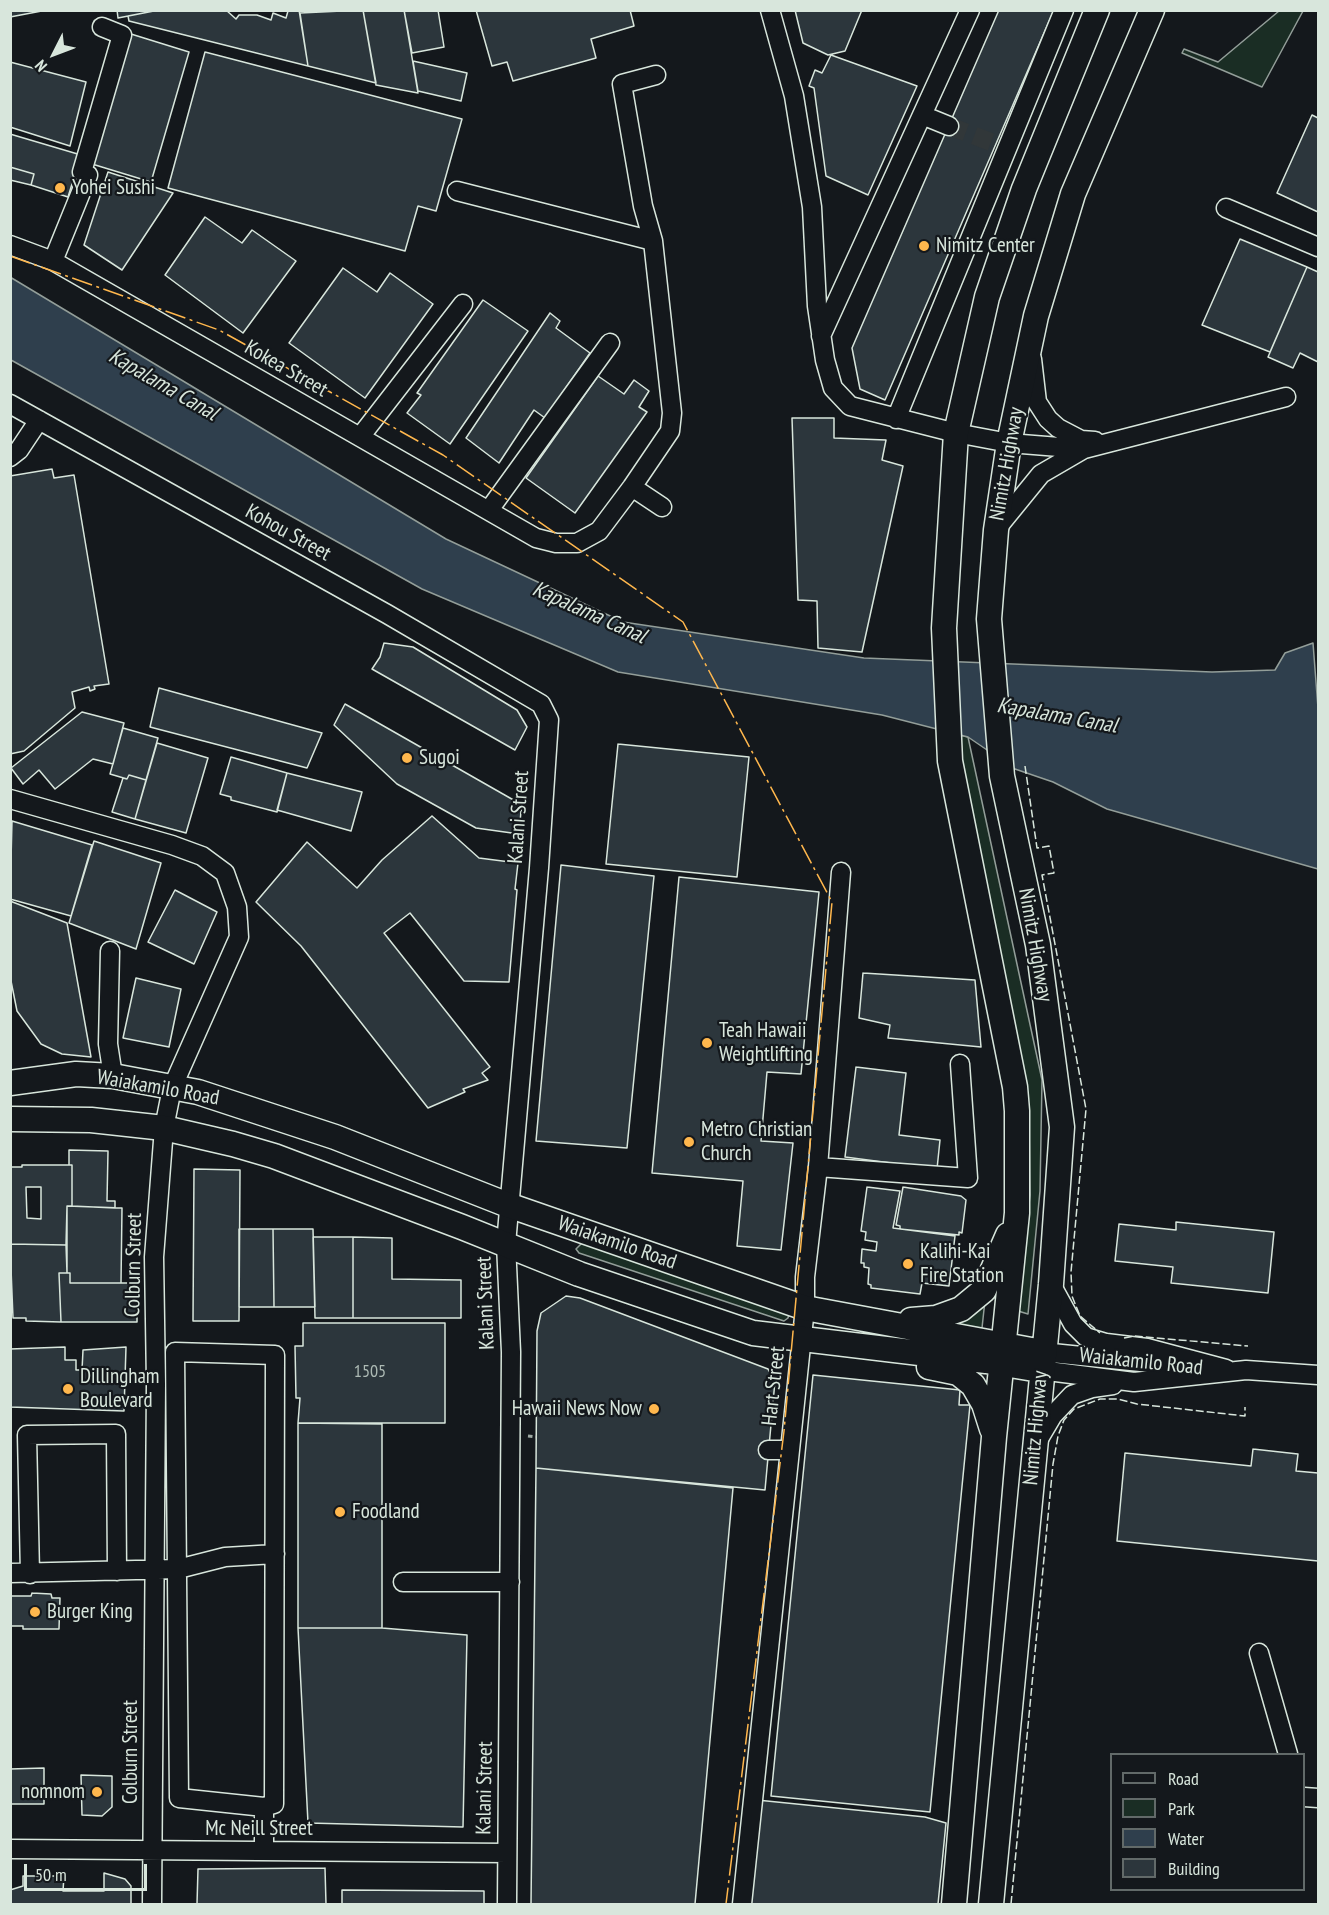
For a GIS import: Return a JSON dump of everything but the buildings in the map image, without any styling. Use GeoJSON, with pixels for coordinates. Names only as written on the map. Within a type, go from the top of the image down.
{"type":"FeatureCollection","features":[{"type":"Feature","properties":{"kind":"main road","name":"Nimitz Highway"},"geometry":{"type":"LineString","coordinates":[[954,1905],[994,1437],[1017,1213],[1015,1087],[950,761],[944,628],[956,433],[987,297],[1024,189],[1097,10]]}},
{"type":"Feature","properties":{"kind":"main road","name":"Nimitz Highway"},"geometry":{"type":"LineString","coordinates":[[992,1905],[1041,1361],[1051,1284],[1062,1127],[1038,945],[1002,776],[989,619],[996,530],[1009,443],[1036,316],[1073,194],[1152,10]]}},
{"type":"Feature","properties":{"kind":"main road","name":"Waiakamilo Road"},"geometry":{"type":"LineString","coordinates":[[10,1083],[76,1074],[113,1076],[233,1101],[335,1137],[508,1205],[805,1308],[1041,1361]]}},
{"type":"Feature","properties":{"kind":"main road","name":"Waiakamilo Road"},"geometry":{"type":"LineString","coordinates":[[10,1119],[91,1120],[164,1128],[274,1156],[579,1274],[753,1333],[867,1347],[1003,1354]]}},
{"type":"Feature","properties":{"kind":"main road"},"geometry":{"type":"LineString","coordinates":[[877,1323],[936,1318],[961,1309],[984,1290],[1017,1213]]}},
{"type":"Feature","properties":{"kind":"main road"},"geometry":{"type":"LineString","coordinates":[[867,1347],[906,1364],[958,1373],[973,1385],[984,1404],[994,1437]]}},
{"type":"Feature","properties":{"kind":"street"},"geometry":{"type":"LineString","coordinates":[[770,10],[794,96],[812,207],[821,336],[827,371],[837,396],[850,406],[956,433],[1009,443],[1084,449],[1111,444],[1286,397]]}},
{"type":"Feature","properties":{"kind":"street"},"geometry":{"type":"LineString","coordinates":[[821,336],[970,10]]}},
{"type":"Feature","properties":{"kind":"street"},"geometry":{"type":"LineString","coordinates":[[896,419],[1002,146],[1065,11]]}},
{"type":"Feature","properties":{"kind":"street"},"geometry":{"type":"LineString","coordinates":[[52,261],[88,175],[82,172],[122,35],[102,27]]}},
{"type":"Feature","properties":{"kind":"street"},"geometry":{"type":"LineString","coordinates":[[656,75],[622,84],[643,206],[653,241],[672,413],[670,431],[632,487],[662,507]]}},
{"type":"Feature","properties":{"kind":"street"},"geometry":{"type":"LineString","coordinates":[[922,116],[949,126]]}},
{"type":"Feature","properties":{"kind":"street"},"geometry":{"type":"LineString","coordinates":[[457,191],[653,241]]}},
{"type":"Feature","properties":{"kind":"street"},"geometry":{"type":"LineString","coordinates":[[1226,208],[1318,247]]}},
{"type":"Feature","properties":{"kind":"street","name":"Kokea Street"},"geometry":{"type":"LineString","coordinates":[[10,245],[52,261],[536,538],[556,543],[577,543],[599,531],[632,487]]}},
{"type":"Feature","properties":{"kind":"street"},"geometry":{"type":"LineString","coordinates":[[360,437],[463,303]]}},
{"type":"Feature","properties":{"kind":"street"},"geometry":{"type":"LineString","coordinates":[[1036,316],[1031,368],[1037,402],[1048,419],[1058,428],[1081,440],[1111,444]]}},
{"type":"Feature","properties":{"kind":"street"},"geometry":{"type":"LineString","coordinates":[[489,510],[610,343]]}},
{"type":"Feature","properties":{"kind":"street","name":"Kohou Street"},"geometry":{"type":"LineString","coordinates":[[10,404],[387,614],[542,704]]}},
{"type":"Feature","properties":{"kind":"street"},"geometry":{"type":"LineString","coordinates":[[13,449],[39,420]]}},
{"type":"Feature","properties":{"kind":"street"},"geometry":{"type":"LineString","coordinates":[[996,530],[1041,474],[1084,449]]}},
{"type":"Feature","properties":{"kind":"street","name":"Kalani Street"},"geometry":{"type":"LineString","coordinates":[[507,1905],[511,1352],[506,1244],[539,868],[549,720],[542,704]]}},
{"type":"Feature","properties":{"kind":"street","name":"Colburn Street"},"geometry":{"type":"LineString","coordinates":[[10,799],[172,845],[202,856],[225,873],[237,907],[239,937],[172,1088],[164,1128],[154,1257],[156,1384],[152,1905]]}},
{"type":"Feature","properties":{"kind":"street","name":"Hart Street"},"geometry":{"type":"LineString","coordinates":[[742,1905],[805,1308],[805,1276],[818,1167],[841,872]]}},
{"type":"Feature","properties":{"kind":"street"},"geometry":{"type":"LineString","coordinates":[[110,951],[108,1044],[113,1076]]}},
{"type":"Feature","properties":{"kind":"street"},"geometry":{"type":"LineString","coordinates":[[818,1167],[968,1178],[960,1064]]}},
{"type":"Feature","properties":{"kind":"street"},"geometry":{"type":"LineString","coordinates":[[1051,1284],[1073,1324],[1086,1337],[1106,1343],[1147,1348],[1236,1372]]}},
{"type":"Feature","properties":{"kind":"street"},"geometry":{"type":"LineString","coordinates":[[175,1352],[275,1355],[275,1554],[274,1804],[264,1807],[179,1798],[175,1352]]}},
{"type":"Feature","properties":{"kind":"street","name":"Waiakamilo Road"},"geometry":{"type":"LineString","coordinates":[[1041,1361],[1236,1372]]}},
{"type":"Feature","properties":{"kind":"street","name":"Waiakamilo Road"},"geometry":{"type":"LineString","coordinates":[[1041,1361],[1134,1382],[1246,1370],[1318,1375]]}},
{"type":"Feature","properties":{"kind":"street"},"geometry":{"type":"LineString","coordinates":[[1035,1446],[1053,1415],[1072,1395],[1092,1388],[1134,1382]]}},
{"type":"Feature","properties":{"kind":"street"},"geometry":{"type":"LineString","coordinates":[[156,1384],[177,1383]]}},
{"type":"Feature","properties":{"kind":"street"},"geometry":{"type":"LineString","coordinates":[[30,1574],[27,1435],[116,1434],[117,1571]]}},
{"type":"Feature","properties":{"kind":"street"},"geometry":{"type":"LineString","coordinates":[[768,1450],[789,1450]]}},
{"type":"Feature","properties":{"kind":"street"},"geometry":{"type":"LineString","coordinates":[[10,1574],[178,1569],[225,1557],[275,1554]]}},
{"type":"Feature","properties":{"kind":"street"},"geometry":{"type":"LineString","coordinates":[[403,1582],[510,1582]]}},
{"type":"Feature","properties":{"kind":"street"},"geometry":{"type":"LineString","coordinates":[[1259,1653],[1287,1753]]}},
{"type":"Feature","properties":{"kind":"street"},"geometry":{"type":"LineString","coordinates":[[264,1807],[264,1851]]}},
{"type":"Feature","properties":{"kind":"street","name":"Mc Neill Street"},"geometry":{"type":"LineString","coordinates":[[10,1849],[507,1853]]}},
{"type":"Feature","properties":{"kind":"path"},"geometry":{"type":"LineString","coordinates":[[528,1436],[536,1437]]}},
{"type":"Feature","properties":{"kind":"green space"},"geometry":{"type":"Polygon","coordinates":[[[1279,11],[1303,11],[1262,87],[1182,53],[1184,49],[1218,62],[1279,11]]]}},
{"type":"Feature","properties":{"kind":"green space"},"geometry":{"type":"Polygon","coordinates":[[[948,732],[968,737],[1042,1080],[1040,1191],[1028,1314],[1018,1311],[1030,1195],[1029,1121],[948,732]]]}},
{"type":"Feature","properties":{"kind":"green space"},"geometry":{"type":"Polygon","coordinates":[[[582,1243],[789,1314],[788,1318],[784,1321],[579,1253],[576,1249],[582,1243]]]}},
{"type":"Feature","properties":{"kind":"green space"},"geometry":{"type":"Polygon","coordinates":[[[986,1291],[982,1328],[945,1325],[986,1291]]]}},
{"type":"Feature","properties":{"kind":"water","name":"Kapalama Canal"},"geometry":{"type":"Polygon","coordinates":[[[10,277],[446,539],[623,622],[864,658],[1212,672],[1275,670],[1285,653],[1313,643],[1318,708],[1318,869],[1107,809],[1053,782],[1015,769],[968,737],[882,715],[618,672],[422,589],[11,360],[10,277]]]}},
{"type":"Feature","properties":{"kind":"tunnel"},"geometry":{"type":"LineString","coordinates":[[949,126],[996,144]]}},
{"type":"Feature","properties":{"kind":"fence"},"geometry":{"type":"LineString","coordinates":[[1025,766],[1037,848],[1049,846],[1054,873],[1042,875],[1086,1109],[1071,1272],[1072,1296],[1080,1316],[1100,1333]]}},
{"type":"Feature","properties":{"kind":"fence"},"geometry":{"type":"LineString","coordinates":[[1124,1338],[1134,1336],[1248,1346]]}},
{"type":"Feature","properties":{"kind":"fence"},"geometry":{"type":"LineString","coordinates":[[1011,1904],[1053,1464],[1058,1436],[1064,1420],[1074,1409],[1100,1399],[1118,1399],[1137,1404],[1245,1416],[1245,1407]]}},
{"type":"Feature","properties":{"kind":"power"},"geometry":{"type":"LineString","coordinates":[[10,256],[219,330],[443,455],[683,622],[832,902],[784,1431],[726,1904]]}},
{"type":"Feature","properties":{"kind":"place","name":"Yohei Sushi"},"geometry":{"type":"Point","coordinates":[60,188]}},
{"type":"Feature","properties":{"kind":"place","name":"Nimitz Center"},"geometry":{"type":"Point","coordinates":[924,246]}},
{"type":"Feature","properties":{"kind":"place","name":"Sugoi"},"geometry":{"type":"Point","coordinates":[407,758]}},
{"type":"Feature","properties":{"kind":"place","name":"Teah Hawaii Weightlifting"},"geometry":{"type":"Point","coordinates":[707,1043]}},
{"type":"Feature","properties":{"kind":"place","name":"Metro Christian Church"},"geometry":{"type":"Point","coordinates":[689,1142]}},
{"type":"Feature","properties":{"kind":"place","name":"Kalihi-Kai Fire Station"},"geometry":{"type":"Point","coordinates":[908,1264]}},
{"type":"Feature","properties":{"kind":"place","name":"Dillingham Boulevard"},"geometry":{"type":"Point","coordinates":[68,1389]}},
{"type":"Feature","properties":{"kind":"place","name":"Hawaii News Now"},"geometry":{"type":"Point","coordinates":[654,1409]}},
{"type":"Feature","properties":{"kind":"place","name":"Foodland"},"geometry":{"type":"Point","coordinates":[340,1512]}},
{"type":"Feature","properties":{"kind":"place","name":"Burger King"},"geometry":{"type":"Point","coordinates":[35,1612]}},
{"type":"Feature","properties":{"kind":"place","name":"nomnom"},"geometry":{"type":"Point","coordinates":[97,1792]}}]}
